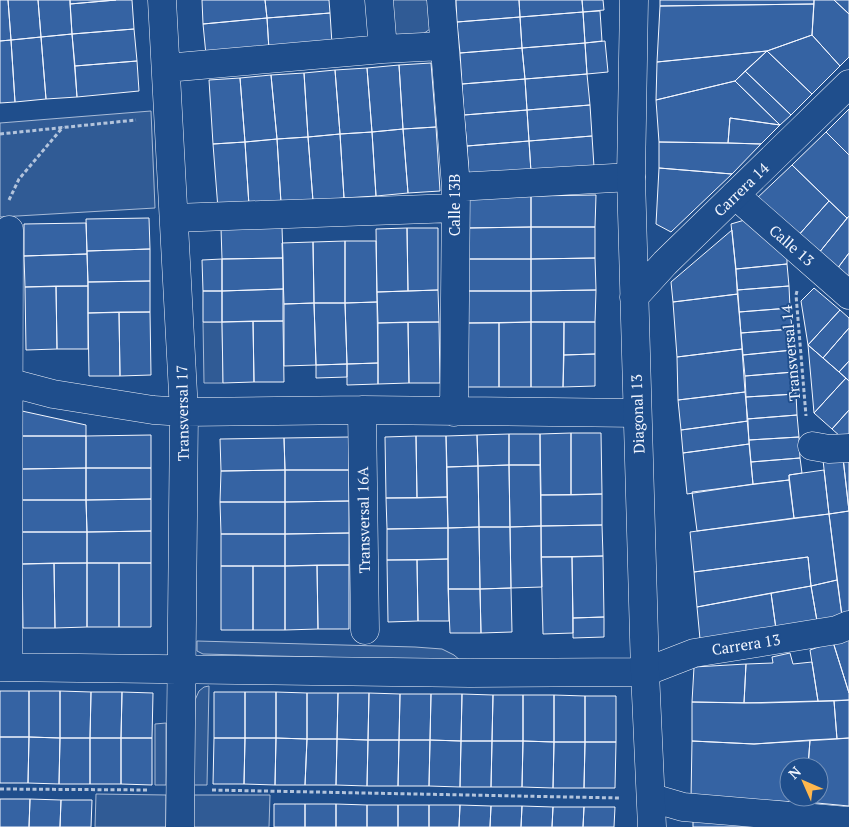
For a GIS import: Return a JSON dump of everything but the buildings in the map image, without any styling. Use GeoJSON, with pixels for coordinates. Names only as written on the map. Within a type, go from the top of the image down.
{"type":"FeatureCollection","features":[{"type":"Feature","properties":{"kind":"street","name":"Transversal 17"},"geometry":{"type":"LineString","coordinates":[[162,0],[184,412],[180,670],[180,827]]}},
{"type":"Feature","properties":{"kind":"street"},"geometry":{"type":"LineString","coordinates":[[379,0],[382,49]]}},
{"type":"Feature","properties":{"kind":"street","name":"Calle 13B"},"geometry":{"type":"LineString","coordinates":[[441,0],[455,198],[454,412]]}},
{"type":"Feature","properties":{"kind":"street","name":"Diagonal 13"},"geometry":{"type":"LineString","coordinates":[[634,0],[631,177],[645,672],[652,827]]}},
{"type":"Feature","properties":{"kind":"street"},"geometry":{"type":"LineString","coordinates":[[166,68],[382,49],[443,46]]}},
{"type":"Feature","properties":{"kind":"street","name":"Carrera 14"},"geometry":{"type":"LineString","coordinates":[[634,296],[849,84]]}},
{"type":"Feature","properties":{"kind":"street"},"geometry":{"type":"LineString","coordinates":[[174,218],[455,198],[631,177]]}},
{"type":"Feature","properties":{"kind":"street","name":"Calle 13"},"geometry":{"type":"LineString","coordinates":[[735,195],[849,295]]}},
{"type":"Feature","properties":{"kind":"street"},"geometry":{"type":"LineString","coordinates":[[9,230],[5,381],[4,667],[470,674],[645,672]]}},
{"type":"Feature","properties":{"kind":"street"},"geometry":{"type":"LineString","coordinates":[[5,381],[53,394],[153,410],[184,412],[362,410],[637,413]]}},
{"type":"Feature","properties":{"kind":"street","name":"Transversal 16A"},"geometry":{"type":"LineString","coordinates":[[362,410],[365,630]]}},
{"type":"Feature","properties":{"kind":"street"},"geometry":{"type":"LineString","coordinates":[[812,446],[828,449],[849,448]]}},
{"type":"Feature","properties":{"kind":"street","name":"Carrera 13"},"geometry":{"type":"LineString","coordinates":[[645,672],[694,653],[837,630],[849,625]]}},
{"type":"Feature","properties":{"kind":"street"},"geometry":{"type":"LineString","coordinates":[[652,798],[684,807],[849,821]]}},
{"type":"Feature","properties":{"kind":"path"},"geometry":{"type":"LineString","coordinates":[[0,134],[169,116]]}},
{"type":"Feature","properties":{"kind":"path"},"geometry":{"type":"LineString","coordinates":[[9,230],[9,199],[19,179],[63,127]]}},
{"type":"Feature","properties":{"kind":"path","name":"Transversal 14"},"geometry":{"type":"LineString","coordinates":[[808,259],[796,295],[807,427],[812,446]]}},
{"type":"Feature","properties":{"kind":"path"},"geometry":{"type":"LineString","coordinates":[[0,789],[652,798]]}},
{"type":"Feature","properties":{"kind":"shaded area"},"geometry":{"type":"Polygon","coordinates":[[[390,0],[429,0],[430,29],[423,34],[394,35],[390,0]]]}},
{"type":"Feature","properties":{"kind":"shaded area"},"geometry":{"type":"Polygon","coordinates":[[[151,111],[155,208],[0,217],[0,123],[151,111]]]}},
{"type":"Feature","properties":{"kind":"shaded area"},"geometry":{"type":"Polygon","coordinates":[[[203,322],[222,322],[223,383],[204,383],[203,322]]]}},
{"type":"Feature","properties":{"kind":"shaded area"},"geometry":{"type":"Polygon","coordinates":[[[197,641],[442,649],[461,661],[203,654],[197,651],[197,641]]]}},
{"type":"Feature","properties":{"kind":"shaded area"},"geometry":{"type":"Polygon","coordinates":[[[209,686],[207,785],[193,785],[195,700],[199,691],[209,686]]]}},
{"type":"Feature","properties":{"kind":"shaded area"},"geometry":{"type":"Polygon","coordinates":[[[166,723],[166,785],[155,785],[155,724],[166,723]]]}},
{"type":"Feature","properties":{"kind":"shaded area"},"geometry":{"type":"Polygon","coordinates":[[[96,794],[166,795],[166,827],[95,827],[96,794]]]}},
{"type":"Feature","properties":{"kind":"shaded area"},"geometry":{"type":"Polygon","coordinates":[[[194,795],[270,795],[269,827],[193,827],[194,795]]]}}]}
